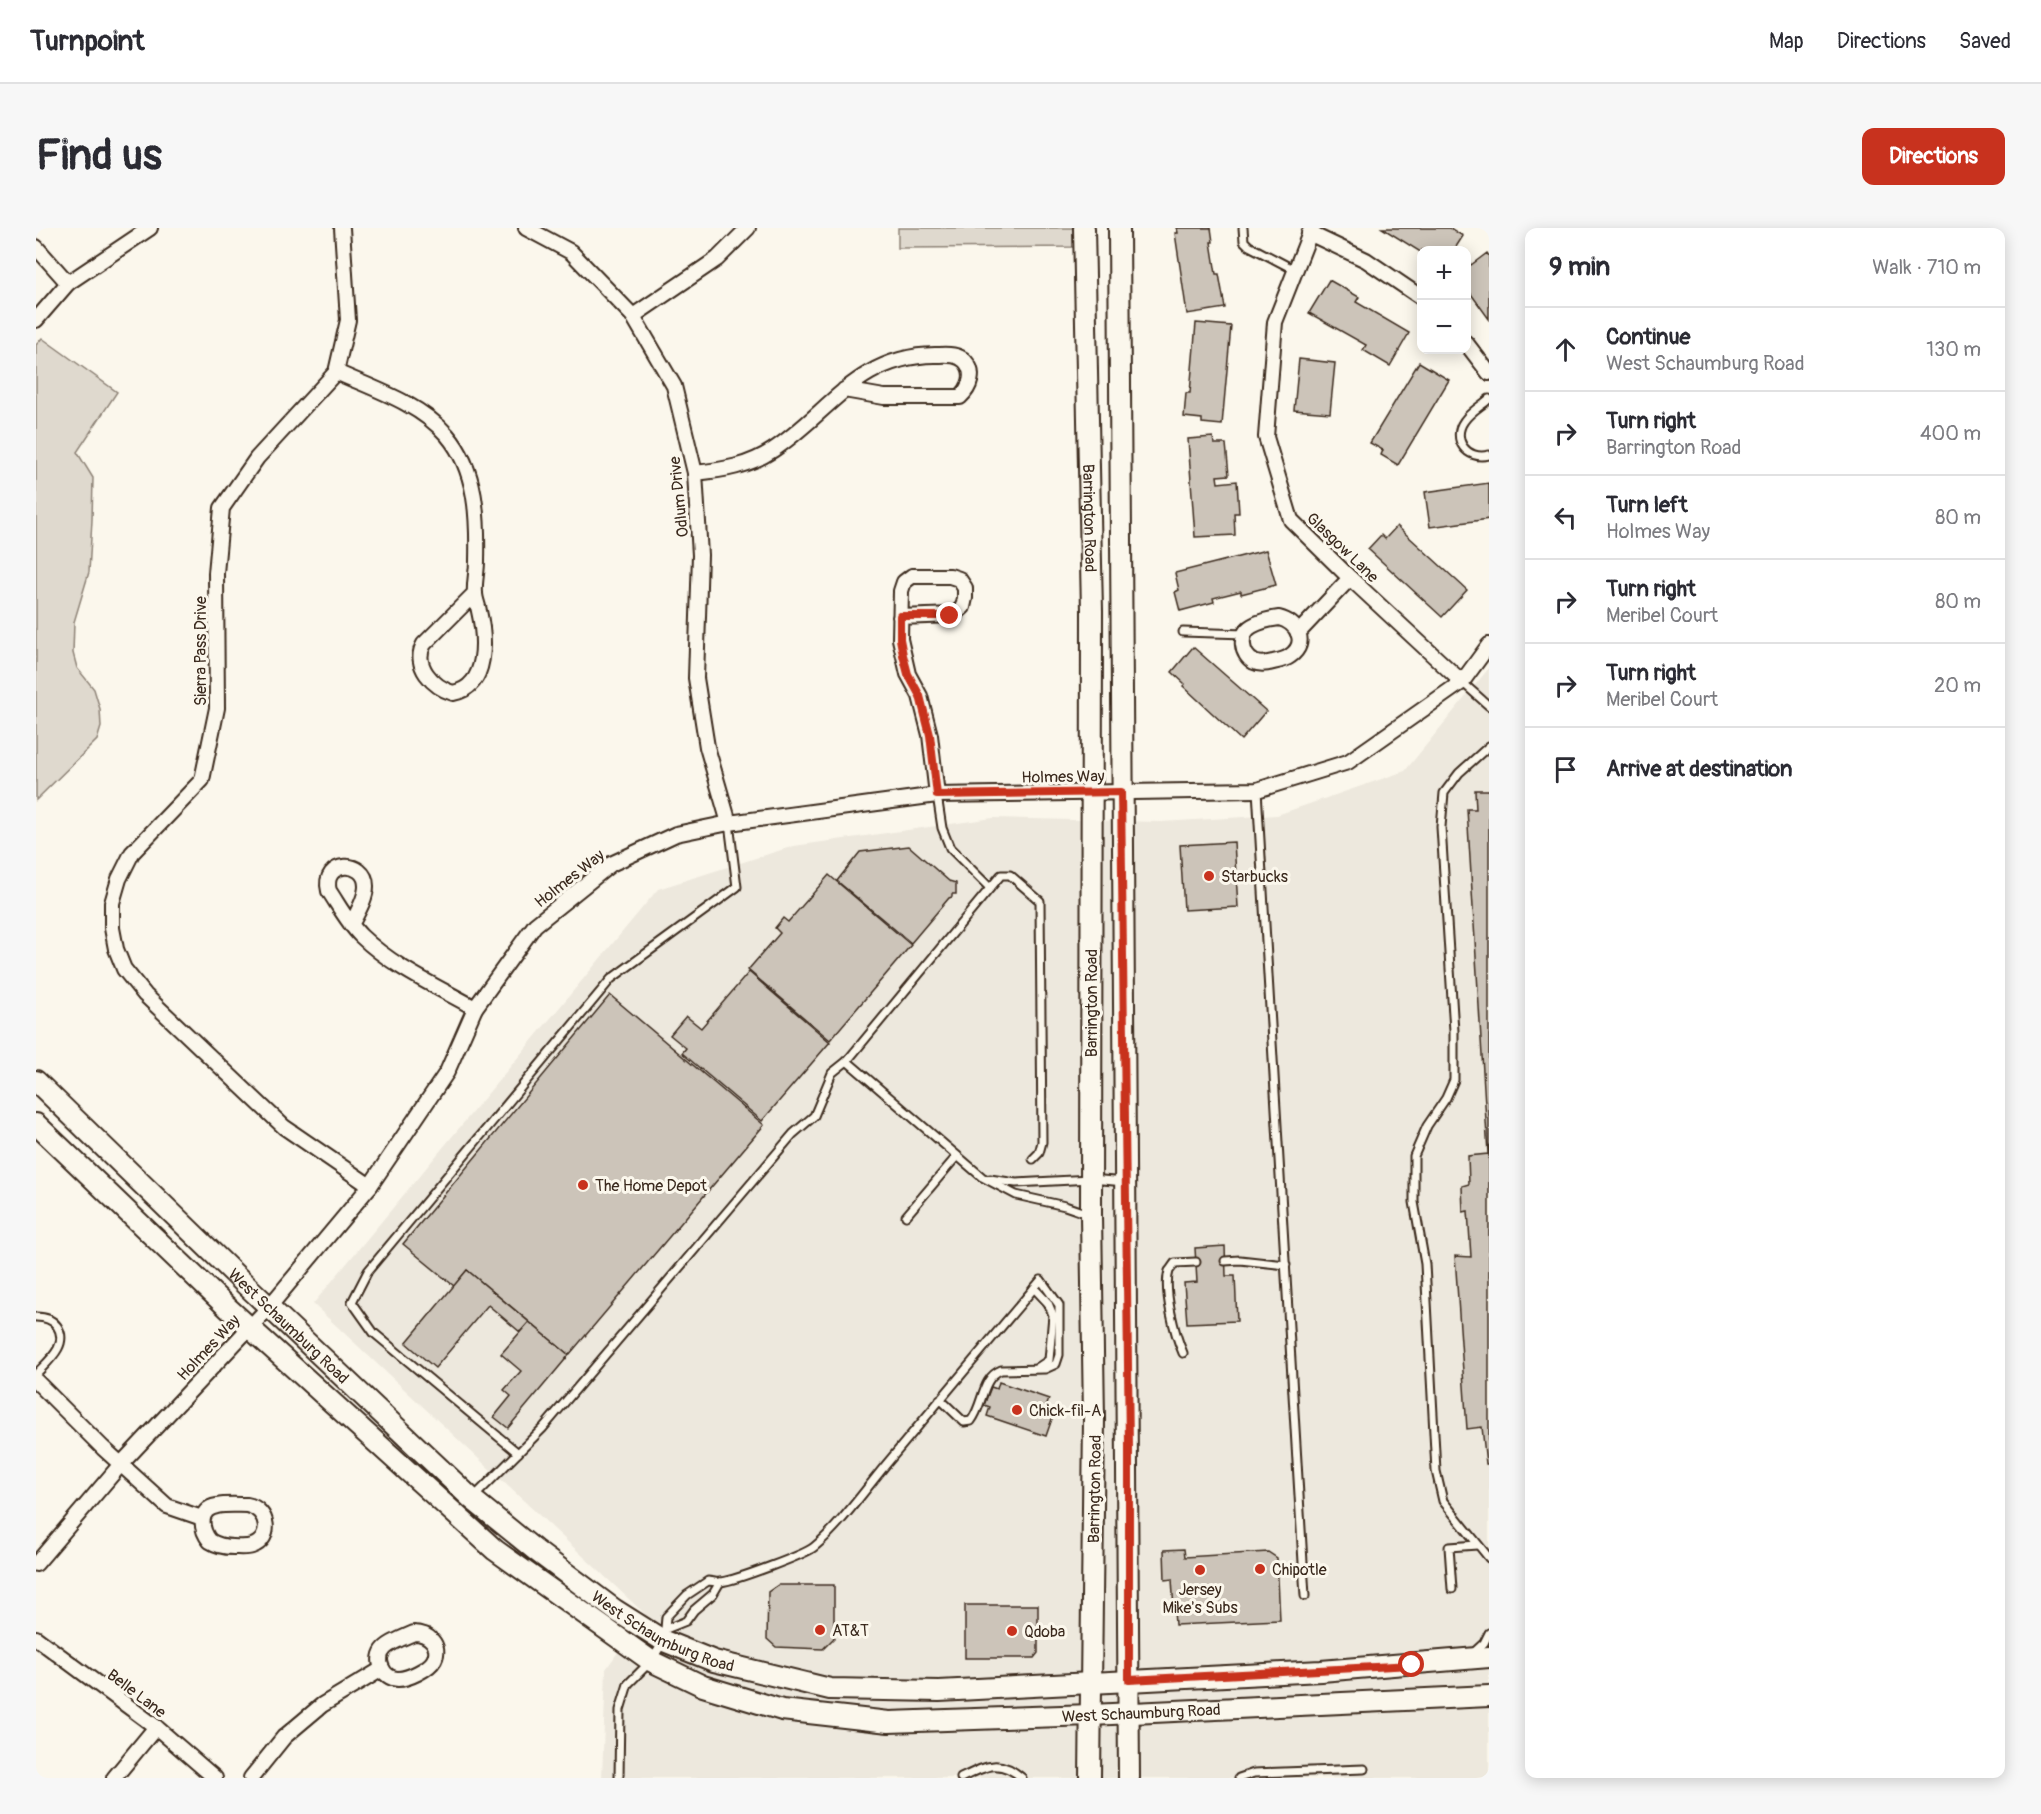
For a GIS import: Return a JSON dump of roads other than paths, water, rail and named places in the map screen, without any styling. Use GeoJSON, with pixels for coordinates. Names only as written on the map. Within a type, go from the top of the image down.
{"type":"FeatureCollection","features":[{"type":"Feature","properties":{"kind":"main road","name":"Barrington Road"},"geometry":{"type":"LineString","coordinates":[[1084,228],[1092,611],[1091,1215],[1094,1419],[1090,1778]]}},
{"type":"Feature","properties":{"kind":"main road","name":"Barrington Road"},"geometry":{"type":"LineString","coordinates":[[1119,228],[1129,1778]]}},
{"type":"Feature","properties":{"kind":"main road","name":"West Schaumburg Road"},"geometry":{"type":"LineString","coordinates":[[36,1081],[269,1307],[472,1499],[615,1610],[714,1661],[830,1689],[939,1691],[1412,1665],[1489,1657]]}},
{"type":"Feature","properties":{"kind":"main road","name":"West Schaumburg Road"},"geometry":{"type":"LineString","coordinates":[[36,1124],[229,1309],[495,1550],[651,1661],[703,1686],[782,1710],[890,1722],[1489,1696]]}},
{"type":"Feature","properties":{"kind":"street"},"geometry":{"type":"LineString","coordinates":[[36,320],[68,283],[150,228]]}},
{"type":"Feature","properties":{"kind":"street","name":"Sierra Pass Drive"},"geometry":{"type":"LineString","coordinates":[[342,228],[348,320],[336,372],[257,458],[222,508],[216,573],[218,708],[202,780],[132,853],[119,879],[112,903],[112,928],[116,949],[124,969],[145,994],[284,1127],[370,1186]]}},
{"type":"Feature","properties":{"kind":"street","name":"Odlum Drive"},"geometry":{"type":"LineString","coordinates":[[526,228],[571,252],[633,316],[674,386],[695,473],[700,555],[696,678],[707,747],[729,823]]}},
{"type":"Feature","properties":{"kind":"street"},"geometry":{"type":"LineString","coordinates":[[633,316],[717,259],[748,228]]}},
{"type":"Feature","properties":{"kind":"street"},"geometry":{"type":"LineString","coordinates":[[1307,230],[1366,260],[1417,295]]}},
{"type":"Feature","properties":{"kind":"street","name":"Glasgow Lane"},"geometry":{"type":"LineString","coordinates":[[1307,230],[1295,270],[1275,322],[1266,437],[1291,520],[1462,682]]}},
{"type":"Feature","properties":{"kind":"street"},"geometry":{"type":"LineString","coordinates":[[36,247],[68,283]]}},
{"type":"Feature","properties":{"kind":"street"},"geometry":{"type":"LineString","coordinates":[[1471,349],[1489,373]]}},
{"type":"Feature","properties":{"kind":"street"},"geometry":{"type":"LineString","coordinates":[[695,473],[725,470],[752,462],[794,434],[844,390],[871,371],[893,361],[916,355],[952,355],[960,357],[968,364],[971,374],[970,385],[960,397],[884,397],[844,390]]}},
{"type":"Feature","properties":{"kind":"street"},"geometry":{"type":"LineString","coordinates":[[336,372],[413,407],[447,435],[467,468],[474,498],[477,552],[475,592],[480,613],[483,661],[472,683],[467,688],[453,693],[440,687],[422,669],[419,655],[424,644],[475,592]]}},
{"type":"Feature","properties":{"kind":"street"},"geometry":{"type":"LineString","coordinates":[[900,616],[954,615],[960,611],[964,603],[965,588],[959,579],[950,576],[908,578],[901,591],[900,616],[900,639],[908,674],[920,696],[930,735],[937,795]]}},
{"type":"Feature","properties":{"kind":"street"},"geometry":{"type":"LineString","coordinates":[[1298,633],[1350,578]]}},
{"type":"Feature","properties":{"kind":"street"},"geometry":{"type":"LineString","coordinates":[[1279,618],[1292,623],[1298,633],[1299,642],[1293,654],[1267,664],[1254,662],[1248,657],[1243,645],[1245,634],[1251,626],[1279,618]]}},
{"type":"Feature","properties":{"kind":"street","name":"Holmes Way"},"geometry":{"type":"LineString","coordinates":[[36,1564],[121,1464],[269,1307],[370,1186],[447,1072],[475,1008],[535,925],[610,864],[676,834],[729,823],[937,795],[1257,790],[1348,762],[1462,682],[1489,645]]}},
{"type":"Feature","properties":{"kind":"street"},"geometry":{"type":"LineString","coordinates":[[351,926],[397,964],[475,1008]]}},
{"type":"Feature","properties":{"kind":"street"},"geometry":{"type":"LineString","coordinates":[[36,1381],[167,1506],[202,1518]]}},
{"type":"Feature","properties":{"kind":"street"},"geometry":{"type":"LineString","coordinates":[[216,1506],[251,1506],[264,1515],[264,1534],[254,1546],[215,1545],[207,1538],[202,1518],[207,1510],[216,1506]]}},
{"type":"Feature","properties":{"kind":"street","name":"Belle Lane"},"geometry":{"type":"LineString","coordinates":[[36,1638],[156,1727],[215,1778]]}},
{"type":"Feature","properties":{"kind":"street"},"geometry":{"type":"LineString","coordinates":[[250,1778],[284,1737],[322,1705],[382,1669]]}},
{"type":"Feature","properties":{"kind":"street"},"geometry":{"type":"LineString","coordinates":[[114,1778],[156,1727]]}},
{"type":"Feature","properties":{"kind":"lane"},"geometry":{"type":"LineString","coordinates":[[1243,228],[1244,241],[1250,246],[1295,270]]}},
{"type":"Feature","properties":{"kind":"lane"},"geometry":{"type":"LineString","coordinates":[[1489,399],[1463,422],[1460,430],[1461,442],[1465,451],[1475,456],[1489,455]]}},
{"type":"Feature","properties":{"kind":"lane"},"geometry":{"type":"LineString","coordinates":[[1183,632],[1245,634]]}},
{"type":"Feature","properties":{"kind":"lane"},"geometry":{"type":"LineString","coordinates":[[1462,682],[1489,706]]}},
{"type":"Feature","properties":{"kind":"lane"},"geometry":{"type":"LineString","coordinates":[[1489,746],[1459,773],[1444,793],[1440,827],[1454,1031],[1454,1080],[1446,1098],[1427,1126],[1414,1156],[1414,1202],[1425,1264],[1436,1471],[1443,1501],[1489,1558]]}},
{"type":"Feature","properties":{"kind":"lane"},"geometry":{"type":"LineString","coordinates":[[1257,790],[1305,1596]]}},
{"type":"Feature","properties":{"kind":"lane"},"geometry":{"type":"LineString","coordinates":[[937,795],[942,828],[950,848],[990,888]]}},
{"type":"Feature","properties":{"kind":"lane"},"geometry":{"type":"LineString","coordinates":[[518,1453],[374,1333],[352,1302],[368,1271],[611,979],[737,887],[729,823]]}},
{"type":"Feature","properties":{"kind":"lane"},"geometry":{"type":"LineString","coordinates":[[472,1499],[543,1428],[793,1134],[814,1116],[832,1073],[847,1061],[1001,875],[1010,875],[1040,902],[1041,1142],[1039,1153],[1033,1159]]}},
{"type":"Feature","properties":{"kind":"lane"},"geometry":{"type":"LineString","coordinates":[[847,1061],[981,1177],[1016,1194],[1091,1215]]}},
{"type":"Feature","properties":{"kind":"lane"},"geometry":{"type":"LineString","coordinates":[[906,1216],[957,1156]]}},
{"type":"Feature","properties":{"kind":"lane"},"geometry":{"type":"LineString","coordinates":[[981,1177],[1016,1183],[1091,1179],[1126,1182]]}},
{"type":"Feature","properties":{"kind":"lane"},"geometry":{"type":"LineString","coordinates":[[1225,1261],[1240,1260],[1286,1265]]}},
{"type":"Feature","properties":{"kind":"lane"},"geometry":{"type":"LineString","coordinates":[[1183,1353],[1175,1336],[1172,1322],[1168,1286],[1169,1271],[1175,1263],[1196,1262]]}},
{"type":"Feature","properties":{"kind":"lane"},"geometry":{"type":"LineString","coordinates":[[619,1778],[620,1710],[628,1684],[651,1661],[665,1635],[666,1617],[687,1595],[708,1581],[720,1582],[750,1574],[812,1548],[827,1535],[940,1400],[1041,1280],[1059,1305],[1059,1355],[1056,1364],[1045,1369],[995,1372],[989,1378],[977,1413],[971,1420],[964,1422],[940,1400]]}},
{"type":"Feature","properties":{"kind":"lane"},"geometry":{"type":"LineString","coordinates":[[1034,1288],[1048,1303],[1053,1315],[1049,1360],[1035,1369]]}},
{"type":"Feature","properties":{"kind":"lane"},"geometry":{"type":"LineString","coordinates":[[36,1317],[53,1322],[59,1331],[61,1342],[36,1374]]}},
{"type":"Feature","properties":{"kind":"lane"},"geometry":{"type":"LineString","coordinates":[[1452,1589],[1449,1547],[1477,1545]]}},
{"type":"Feature","properties":{"kind":"lane"},"geometry":{"type":"LineString","coordinates":[[665,1635],[686,1621],[694,1610],[713,1593],[720,1582]]}},
{"type":"Feature","properties":{"kind":"lane"},"geometry":{"type":"LineString","coordinates":[[1468,1658],[1484,1643],[1489,1634]]}},
{"type":"Feature","properties":{"kind":"lane"},"geometry":{"type":"LineString","coordinates":[[961,1778],[992,1765],[1004,1766],[1022,1778]]}},
{"type":"Feature","properties":{"kind":"lane"},"geometry":{"type":"LineString","coordinates":[[1239,1778],[1254,1773],[1364,1769]]}},
{"type":"Feature","properties":{"kind":"place","name":"Starbucks"},"geometry":{"type":"Point","coordinates":[1209,876]}},
{"type":"Feature","properties":{"kind":"place","name":"The Home Depot"},"geometry":{"type":"Point","coordinates":[583,1185]}},
{"type":"Feature","properties":{"kind":"place","name":"Chick-fil-A"},"geometry":{"type":"Point","coordinates":[1017,1410]}},
{"type":"Feature","properties":{"kind":"place","name":"Chipotle"},"geometry":{"type":"Point","coordinates":[1260,1569]}},
{"type":"Feature","properties":{"kind":"place","name":"Jersey Mike's Subs"},"geometry":{"type":"Point","coordinates":[1200,1570]}},
{"type":"Feature","properties":{"kind":"place","name":"AT&T"},"geometry":{"type":"Point","coordinates":[820,1630]}},
{"type":"Feature","properties":{"kind":"place","name":"Qdoba"},"geometry":{"type":"Point","coordinates":[1012,1631]}}]}
